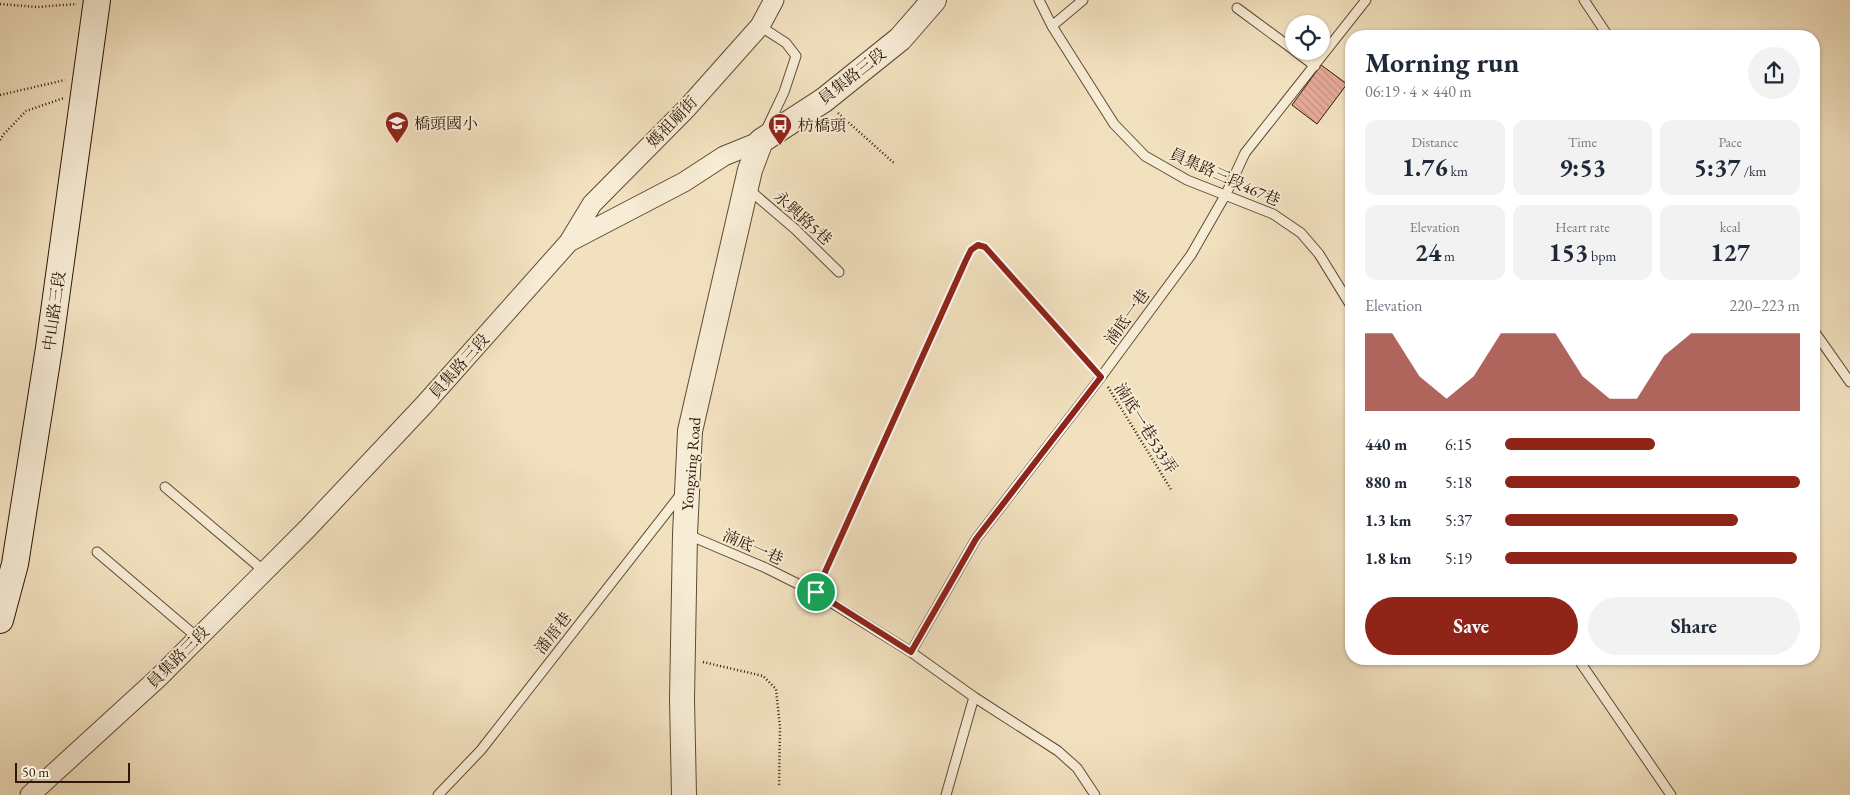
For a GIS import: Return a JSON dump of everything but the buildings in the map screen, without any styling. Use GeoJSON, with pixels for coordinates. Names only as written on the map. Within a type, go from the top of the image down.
{"type":"FeatureCollection","features":[{"type":"Feature","properties":{"kind":"main road","name":"中山路三段"},"geometry":{"type":"LineString","coordinates":[[0,620],[16,564],[49,348],[96,1]]}},
{"type":"Feature","properties":{"kind":"street","name":"媽祖廟街"},"geometry":{"type":"LineString","coordinates":[[569,242],[592,204],[687,108],[760,26],[774,0]]}},
{"type":"Feature","properties":{"kind":"street","name":"員集路三段"},"geometry":{"type":"LineString","coordinates":[[30,795],[158,678],[307,529],[423,406],[569,242],[684,182],[724,156],[762,141],[824,100],[900,39],[934,0]]}},
{"type":"Feature","properties":{"kind":"street","name":"Yongxing Road"},"geometry":{"type":"LineString","coordinates":[[684,795],[683,657],[685,534],[690,431],[750,170],[762,141]]}},
{"type":"Feature","properties":{"kind":"lane","name":"員集路三段467巷"},"geometry":{"type":"LineString","coordinates":[[1039,0],[1052,26],[1114,124],[1146,156],[1186,180],[1226,194],[1273,214],[1301,233],[1319,254],[1345,296]]}},
{"type":"Feature","properties":{"kind":"lane"},"geometry":{"type":"LineString","coordinates":[[1052,26],[1083,0]]}},
{"type":"Feature","properties":{"kind":"lane","name":"湳底一巷"},"geometry":{"type":"LineString","coordinates":[[911,652],[976,539],[1101,377],[1191,255],[1226,194],[1245,152],[1366,0]]}},
{"type":"Feature","properties":{"kind":"lane"},"geometry":{"type":"LineString","coordinates":[[1584,0],[1604,30]]}},
{"type":"Feature","properties":{"kind":"lane"},"geometry":{"type":"LineString","coordinates":[[1237,8],[1285,44]]}},
{"type":"Feature","properties":{"kind":"lane"},"geometry":{"type":"LineString","coordinates":[[760,26],[786,42],[796,56],[784,92],[762,141]]}},
{"type":"Feature","properties":{"kind":"lane"},"geometry":{"type":"LineString","coordinates":[[1307,60],[1315,66]]}},
{"type":"Feature","properties":{"kind":"lane","name":"永興路5巷"},"geometry":{"type":"LineString","coordinates":[[746,188],[795,229],[839,272]]}},
{"type":"Feature","properties":{"kind":"lane"},"geometry":{"type":"LineString","coordinates":[[1820,340],[1850,382]]}},
{"type":"Feature","properties":{"kind":"lane","name":"潘厝巷"},"geometry":{"type":"LineString","coordinates":[[438,795],[481,750],[688,486]]}},
{"type":"Feature","properties":{"kind":"lane"},"geometry":{"type":"LineString","coordinates":[[165,487],[264,571]]}},
{"type":"Feature","properties":{"kind":"lane","name":"湳底一巷"},"geometry":{"type":"LineString","coordinates":[[685,534],[766,568],[816,592],[911,652],[974,697],[1058,751],[1077,768],[1095,795]]}},
{"type":"Feature","properties":{"kind":"lane"},"geometry":{"type":"LineString","coordinates":[[97,552],[198,638]]}},
{"type":"Feature","properties":{"kind":"lane"},"geometry":{"type":"LineString","coordinates":[[1582,665],[1672,795]]}},
{"type":"Feature","properties":{"kind":"lane"},"geometry":{"type":"LineString","coordinates":[[946,795],[974,697]]}},
{"type":"Feature","properties":{"kind":"path"},"geometry":{"type":"LineString","coordinates":[[0,4],[37,7],[96,1]]}},
{"type":"Feature","properties":{"kind":"path"},"geometry":{"type":"LineString","coordinates":[[0,95],[85,84]]}},
{"type":"Feature","properties":{"kind":"path"},"geometry":{"type":"LineString","coordinates":[[0,140],[26,111],[85,84]]}},
{"type":"Feature","properties":{"kind":"path"},"geometry":{"type":"LineString","coordinates":[[824,100],[895,164]]}},
{"type":"Feature","properties":{"kind":"path","name":"湳底一巷533弄"},"geometry":{"type":"LineString","coordinates":[[816,592],[971,250],[978,245],[985,247],[1101,377],[1172,491]]}},
{"type":"Feature","properties":{"kind":"path"},"geometry":{"type":"LineString","coordinates":[[683,657],[764,676],[776,689],[780,726],[779,787]]}},
{"type":"Feature","properties":{"kind":"place","name":"橋頭國小"},"geometry":{"type":"Point","coordinates":[397,144]}},
{"type":"Feature","properties":{"kind":"place","name":"枋橋頭"},"geometry":{"type":"Point","coordinates":[780,146]}},
{"type":"Feature","properties":{"kind":"route"},"geometry":{"type":"LineString","coordinates":[[978,245],[985,247],[1101,377],[976,539],[911,652],[836,607],[816,592],[966,260],[971,250],[978,245]]}}]}
